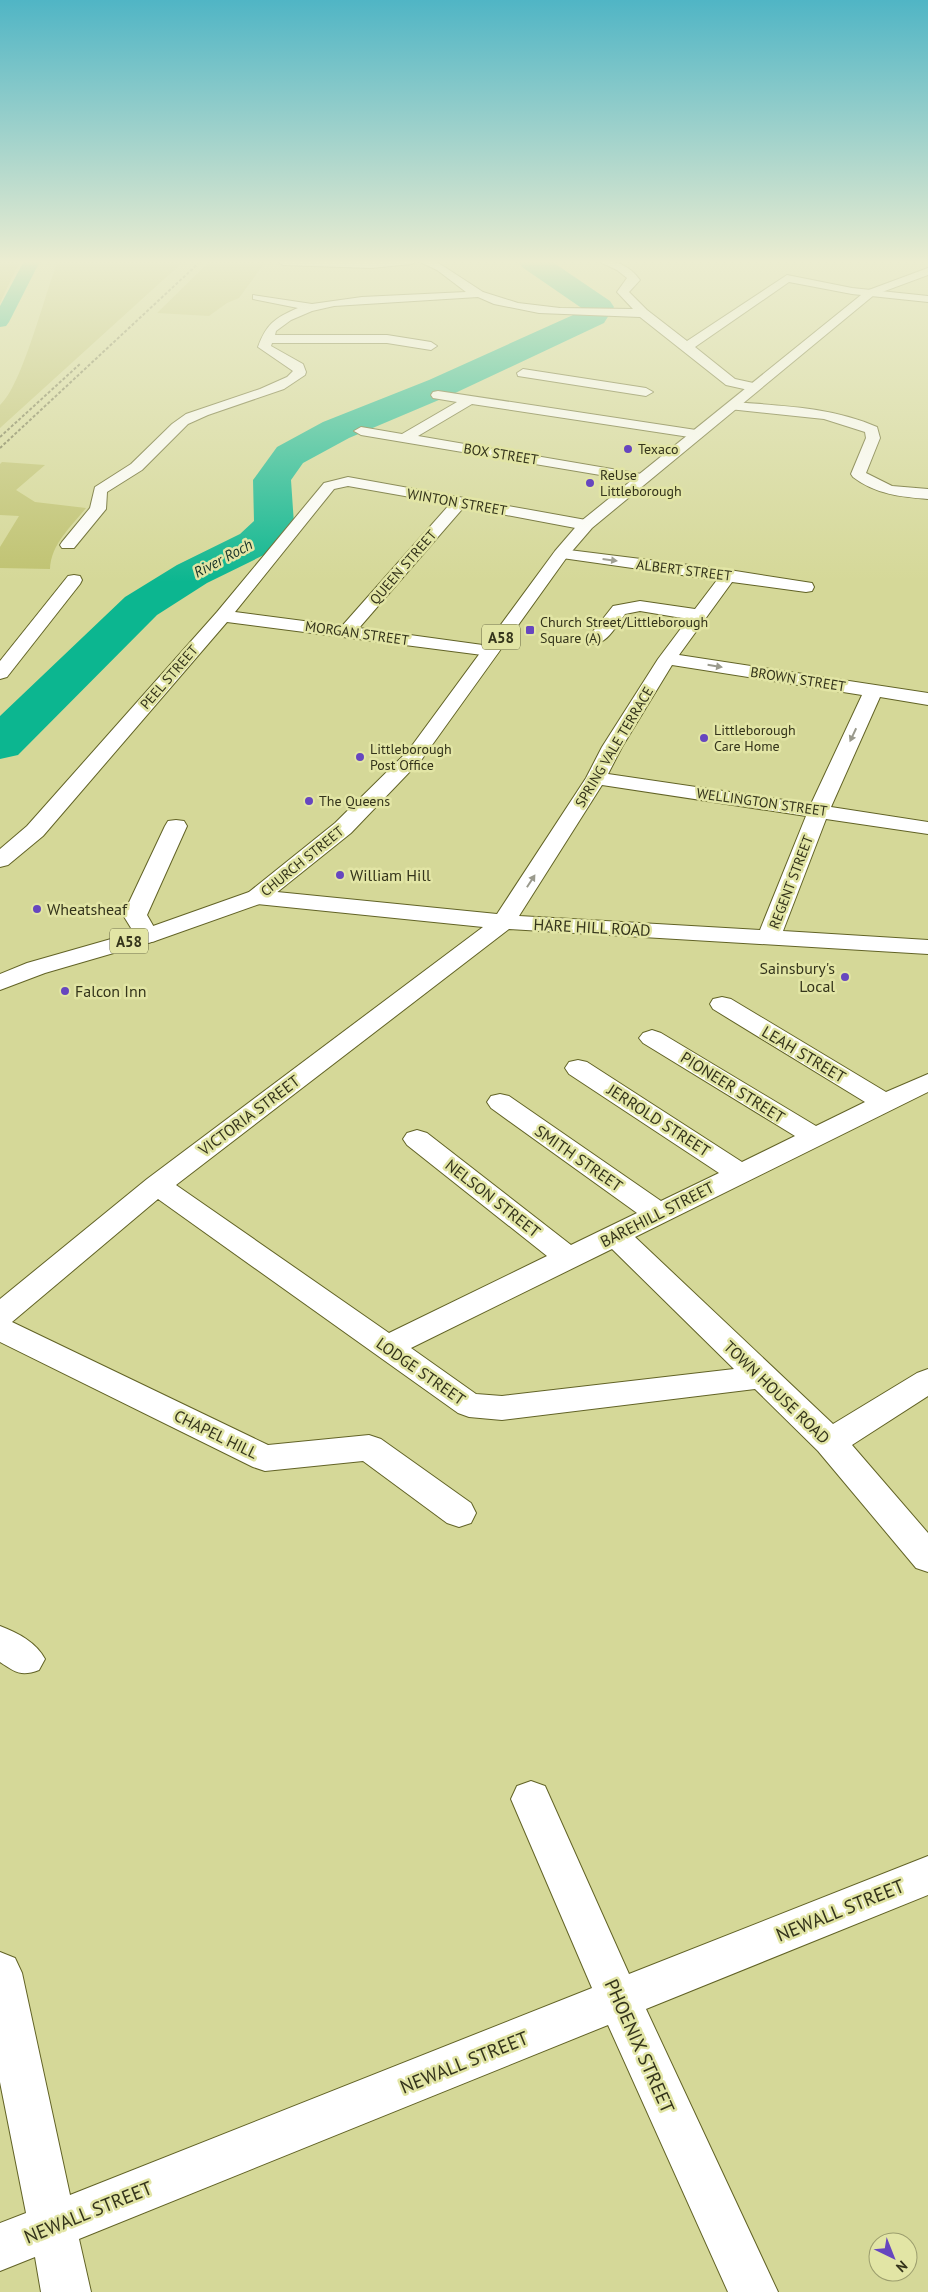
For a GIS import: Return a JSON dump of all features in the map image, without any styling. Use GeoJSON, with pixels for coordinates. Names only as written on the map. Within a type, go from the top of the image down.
{"type":"FeatureCollection","features":[{"type":"Feature","properties":{"kind":"main road"},"geometry":{"type":"LineString","coordinates":[[68,545],[98,509],[100,490],[142,463],[172,429],[193,416],[273,388],[296,377],[300,372],[298,368]]}},
{"type":"Feature","properties":{"kind":"main road"},"geometry":{"type":"LineString","coordinates":[[714,368],[730,382],[759,381]]}},
{"type":"Feature","properties":{"kind":"main road","name":"A58"},"geometry":{"type":"LineString","coordinates":[[759,381],[775,368]]}},
{"type":"Feature","properties":{"kind":"main road"},"geometry":{"type":"LineString","coordinates":[[523,373],[646,392],[611,422]]}},
{"type":"Feature","properties":{"kind":"main road","name":"CHURCH STREET"},"geometry":{"type":"LineString","coordinates":[[0,983],[36,968],[147,936],[257,897],[343,828],[415,755],[562,554],[586,525],[696,434],[734,406],[759,381]]}},
{"type":"Feature","properties":{"kind":"main road"},"geometry":{"type":"LineString","coordinates":[[438,395],[696,434]]}},
{"type":"Feature","properties":{"kind":"main road"},"geometry":{"type":"LineString","coordinates":[[405,438],[471,400]]}},
{"type":"Feature","properties":{"kind":"main road"},"geometry":{"type":"LineString","coordinates":[[734,406],[842,419],[860,423],[872,430],[873,438],[858,474],[867,482],[884,489],[903,493],[928,494]]}},
{"type":"Feature","properties":{"kind":"main road","name":"BOX STREET"},"geometry":{"type":"LineString","coordinates":[[361,431],[642,478]]}},
{"type":"Feature","properties":{"kind":"main road","name":"WINTON STREET"},"geometry":{"type":"LineString","coordinates":[[329,486],[348,481],[586,525]]}},
{"type":"Feature","properties":{"kind":"main road","name":"PEEL STREET"},"geometry":{"type":"LineString","coordinates":[[0,860],[34,831],[223,616],[329,486]]}},
{"type":"Feature","properties":{"kind":"main road","name":"QUEEN STREET"},"geometry":{"type":"LineString","coordinates":[[346,632],[460,502]]}},
{"type":"Feature","properties":{"kind":"main road","name":"ALBERT STREET"},"geometry":{"type":"LineString","coordinates":[[562,554],[806,586]]}},
{"type":"Feature","properties":{"kind":"main road","name":"SPRING VALE TERRACE"},"geometry":{"type":"LineString","coordinates":[[504,922],[596,778],[612,746],[667,659],[729,576]]}},
{"type":"Feature","properties":{"kind":"main road"},"geometry":{"type":"LineString","coordinates":[[0,673],[74,580]]}},
{"type":"Feature","properties":{"kind":"main road"},"geometry":{"type":"LineString","coordinates":[[596,639],[619,610],[640,606],[698,615]]}},
{"type":"Feature","properties":{"kind":"main road","name":"MORGAN STREET"},"geometry":{"type":"LineString","coordinates":[[223,616],[490,651]]}},
{"type":"Feature","properties":{"kind":"main road","name":"BROWN STREET"},"geometry":{"type":"LineString","coordinates":[[667,659],[928,699]]}},
{"type":"Feature","properties":{"kind":"main road","name":"REGENT STREET"},"geometry":{"type":"LineString","coordinates":[[769,938],[818,810],[874,690]]}},
{"type":"Feature","properties":{"kind":"main road","name":"WELLINGTON STREET"},"geometry":{"type":"LineString","coordinates":[[596,778],[928,828]]}},
{"type":"Feature","properties":{"kind":"main road"},"geometry":{"type":"LineString","coordinates":[[147,936],[135,915],[176,826]]}},
{"type":"Feature","properties":{"kind":"main road","name":"HARE HILL ROAD"},"geometry":{"type":"LineString","coordinates":[[257,897],[504,922],[928,947]]}},
{"type":"Feature","properties":{"kind":"main road","name":"VICTORIA STREET"},"geometry":{"type":"LineString","coordinates":[[0,1315],[157,1184],[504,922]]}},
{"type":"Feature","properties":{"kind":"main road","name":"LEAH STREET"},"geometry":{"type":"LineString","coordinates":[[722,1004],[885,1103]]}},
{"type":"Feature","properties":{"kind":"main road","name":"PIONEER STREET"},"geometry":{"type":"LineString","coordinates":[[652,1038],[814,1137]]}},
{"type":"Feature","properties":{"kind":"main road","name":"JERROLD STREET"},"geometry":{"type":"LineString","coordinates":[[578,1068],[739,1173]]}},
{"type":"Feature","properties":{"kind":"main road","name":"BAREHILL STREET"},"geometry":{"type":"LineString","coordinates":[[387,1347],[928,1082]]}},
{"type":"Feature","properties":{"kind":"main road","name":"SMITH STREET"},"geometry":{"type":"LineString","coordinates":[[500,1102],[659,1214]]}},
{"type":"Feature","properties":{"kind":"main road","name":"NELSON STREET"},"geometry":{"type":"LineString","coordinates":[[417,1138],[569,1258]]}},
{"type":"Feature","properties":{"kind":"main road","name":"LODGE STREET"},"geometry":{"type":"LineString","coordinates":[[157,1184],[469,1405],[502,1408],[762,1377]]}},
{"type":"Feature","properties":{"kind":"main road","name":"TOWN HOUSE ROAD"},"geometry":{"type":"LineString","coordinates":[[615,1236],[830,1442],[928,1558]]}},
{"type":"Feature","properties":{"kind":"main road","name":"CHAPEL HILL"},"geometry":{"type":"LineString","coordinates":[[0,1329],[265,1458],[369,1448],[459,1513]]}},
{"type":"Feature","properties":{"kind":"main road"},"geometry":{"type":"LineString","coordinates":[[830,1442],[928,1381]]}},
{"type":"Feature","properties":{"kind":"main road","name":"PHOENIX STREET"},"geometry":{"type":"LineString","coordinates":[[531,1799],[619,2000],[753,2292]]}},
{"type":"Feature","properties":{"kind":"main road","name":"NEWALL STREET"},"geometry":{"type":"LineString","coordinates":[[0,2247],[928,1875]]}},
{"type":"Feature","properties":{"kind":"main road"},"geometry":{"type":"LineString","coordinates":[[0,1973],[51,2227],[66,2292]]}},
{"type":"Feature","properties":{"kind":"green space"},"geometry":{"type":"Polygon","coordinates":[[[22,368],[66,368],[0,428],[0,405],[17,379],[22,368]]]}},
{"type":"Feature","properties":{"kind":"green space"},"geometry":{"type":"Polygon","coordinates":[[[2,462],[45,465],[16,490],[35,502],[86,508],[58,544],[51,560],[50,569],[0,568],[0,547],[19,516],[0,515],[0,464],[2,462]]]}},
{"type":"Feature","properties":{"kind":"waterway","name":"River Roch"},"geometry":{"type":"LineString","coordinates":[[0,744],[141,606],[192,574],[255,543],[274,524],[272,480],[290,455],[336,430],[482,368]]}},
{"type":"Feature","properties":{"kind":"railway"},"geometry":{"type":"LineString","coordinates":[[0,437],[76,368]]}},
{"type":"Feature","properties":{"kind":"railway"},"geometry":{"type":"LineString","coordinates":[[0,448],[86,368]]}},
{"type":"Feature","properties":{"kind":"place","name":"Texaco"},"geometry":{"type":"Point","coordinates":[628,449]}},
{"type":"Feature","properties":{"kind":"place","name":"ReUse Littleborough"},"geometry":{"type":"Point","coordinates":[590,483]}},
{"type":"Feature","properties":{"kind":"place","name":"Church Street/Littleborough Square (A)"},"geometry":{"type":"Point","coordinates":[530,630]}},
{"type":"Feature","properties":{"kind":"place","name":"Littleborough Care Home"},"geometry":{"type":"Point","coordinates":[704,738]}},
{"type":"Feature","properties":{"kind":"place","name":"Littleborough Post Office"},"geometry":{"type":"Point","coordinates":[360,757]}},
{"type":"Feature","properties":{"kind":"place","name":"The Queens"},"geometry":{"type":"Point","coordinates":[309,801]}},
{"type":"Feature","properties":{"kind":"place","name":"William Hill"},"geometry":{"type":"Point","coordinates":[340,875]}},
{"type":"Feature","properties":{"kind":"place","name":"Wheatsheaf"},"geometry":{"type":"Point","coordinates":[37,909]}},
{"type":"Feature","properties":{"kind":"place","name":"Sainsbury's Local"},"geometry":{"type":"Point","coordinates":[845,977]}},
{"type":"Feature","properties":{"kind":"place","name":"Falcon Inn"},"geometry":{"type":"Point","coordinates":[65,991]}}]}
